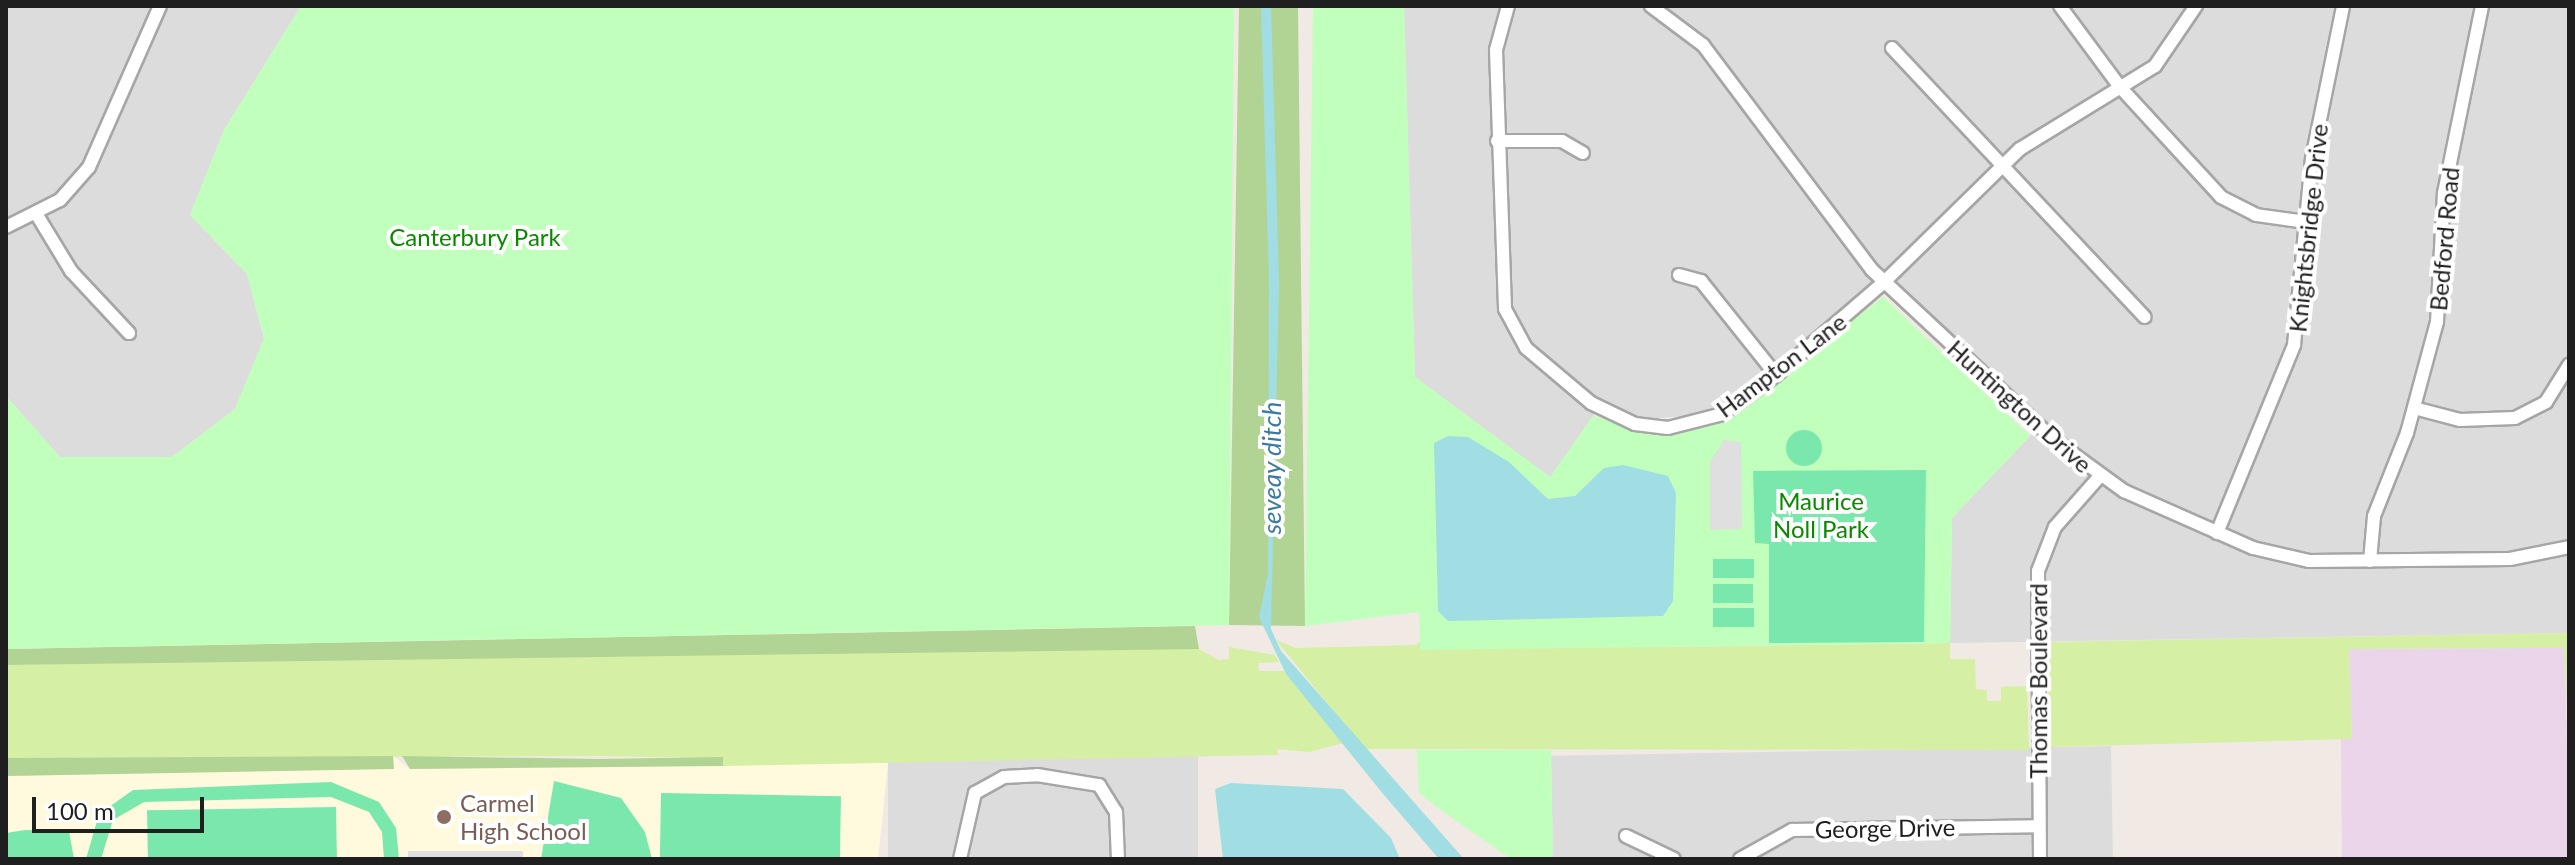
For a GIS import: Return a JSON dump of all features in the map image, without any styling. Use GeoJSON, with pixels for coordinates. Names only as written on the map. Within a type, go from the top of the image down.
{"type":"FeatureCollection","features":[{"type":"Feature","properties":{"kind":"street"},"geometry":{"type":"LineString","coordinates":[[6,227],[37,215],[89,167],[160,6]]}},
{"type":"Feature","properties":{"kind":"street","name":"Hampton Lane"},"geometry":{"type":"LineString","coordinates":[[1508,6],[1496,50],[1497,141],[1500,288],[1513,329],[1538,361],[1607,413],[1654,427],[1723,414],[1776,375],[1884,282],[2002,165],[2038,135],[2120,87],[2178,41],[2196,6]]}},
{"type":"Feature","properties":{"kind":"street","name":"Huntington Drive"},"geometry":{"type":"LineString","coordinates":[[1651,6],[1703,45],[1884,282],[2100,476],[2217,533],[2289,558],[2370,561],[2510,559],[2569,547]]}},
{"type":"Feature","properties":{"kind":"street"},"geometry":{"type":"LineString","coordinates":[[2060,6],[2120,87],[2221,197],[2256,215],[2306,222]]}},
{"type":"Feature","properties":{"kind":"street","name":"Knightsbridge Drive"},"geometry":{"type":"LineString","coordinates":[[2217,533],[2294,345],[2306,222],[2343,6]]}},
{"type":"Feature","properties":{"kind":"street","name":"Bedford Road"},"geometry":{"type":"LineString","coordinates":[[2370,561],[2374,516],[2414,408],[2437,322],[2444,193],[2482,6]]}},
{"type":"Feature","properties":{"kind":"street"},"geometry":{"type":"LineString","coordinates":[[1892,48],[2145,317]]}},
{"type":"Feature","properties":{"kind":"street"},"geometry":{"type":"LineString","coordinates":[[1497,141],[1562,141],[1583,153]]}},
{"type":"Feature","properties":{"kind":"street"},"geometry":{"type":"LineString","coordinates":[[37,215],[71,271],[129,333]]}},
{"type":"Feature","properties":{"kind":"street"},"geometry":{"type":"LineString","coordinates":[[1679,275],[1701,281],[1776,375]]}},
{"type":"Feature","properties":{"kind":"street"},"geometry":{"type":"LineString","coordinates":[[2414,408],[2460,420],[2515,418],[2546,402],[2569,365]]}},
{"type":"Feature","properties":{"kind":"street","name":"Thomas Boulevard"},"geometry":{"type":"LineString","coordinates":[[2040,859],[2038,571],[2055,527],[2100,476]]}},
{"type":"Feature","properties":{"kind":"street"},"geometry":{"type":"LineString","coordinates":[[960,859],[975,793],[992,780],[1037,775],[1099,785],[1116,812],[1118,859]]}},
{"type":"Feature","properties":{"kind":"street","name":"George Drive"},"geometry":{"type":"LineString","coordinates":[[1740,859],[1792,830],[2038,826]]}},
{"type":"Feature","properties":{"kind":"street"},"geometry":{"type":"LineString","coordinates":[[1626,836],[1674,859]]}},
{"type":"Feature","properties":{"kind":"shaded area"},"geometry":{"type":"Polygon","coordinates":[[[6,6],[301,6],[224,130],[190,215],[247,274],[264,339],[235,409],[172,457],[60,457],[6,396],[6,6]]]}},
{"type":"Feature","properties":{"kind":"shaded area"},"geometry":{"type":"Polygon","coordinates":[[[1404,6],[2569,6],[2569,633],[1950,643],[1952,518],[2044,421],[1883,271],[1745,392],[1703,415],[1642,419],[1601,404],[1551,478],[1415,377],[1404,6]]]}},
{"type":"Feature","properties":{"kind":"shaded area"},"geometry":{"type":"Polygon","coordinates":[[[1724,440],[1741,442],[1742,529],[1710,530],[1710,462],[1724,440]]]}},
{"type":"Feature","properties":{"kind":"shaded area"},"geometry":{"type":"Polygon","coordinates":[[[2565,648],[2569,859],[2342,859],[2341,739],[2352,738],[2349,649],[2565,648]]]}},
{"type":"Feature","properties":{"kind":"shaded area"},"geometry":{"type":"Polygon","coordinates":[[[2111,746],[2113,859],[1553,859],[1551,756],[2111,746]]]}},
{"type":"Feature","properties":{"kind":"shaded area"},"geometry":{"type":"Polygon","coordinates":[[[888,755],[1198,755],[1198,859],[888,859],[888,755]]]}},
{"type":"Feature","properties":{"kind":"shaded area","name":"Carmel High School"},"geometry":{"type":"Polygon","coordinates":[[[393,756],[410,769],[888,763],[878,859],[6,859],[6,776],[394,768],[393,756]]]}},
{"type":"Feature","properties":{"kind":"shaded area"},"geometry":{"type":"Polygon","coordinates":[[[408,851],[523,851],[523,859],[408,859],[408,851]]]}},
{"type":"Feature","properties":{"kind":"green space","name":"Canterbury Park"},"geometry":{"type":"Polygon","coordinates":[[[301,6],[1234,6],[1229,625],[6,649],[6,396],[60,457],[172,457],[235,409],[264,338],[247,274],[190,215],[224,130],[301,6]]]}},
{"type":"Feature","properties":{"kind":"green space"},"geometry":{"type":"Polygon","coordinates":[[[1239,6],[1298,6],[1305,626],[1229,625],[1239,6]]]}},
{"type":"Feature","properties":{"kind":"green space","name":"Maurice Noll Park"},"geometry":{"type":"Polygon","coordinates":[[[1313,6],[1404,6],[1415,377],[1550,477],[1593,416],[1664,436],[1723,422],[1883,297],[2030,436],[1952,518],[1950,643],[1420,650],[1419,612],[1305,626],[1313,6]]]}},
{"type":"Feature","properties":{"kind":"green space"},"geometry":{"type":"Polygon","coordinates":[[[1804,430],[1816,436],[1822,448],[1816,460],[1804,466],[1792,460],[1786,448],[1792,436],[1804,430]]]}},
{"type":"Feature","properties":{"kind":"green space"},"geometry":{"type":"Polygon","coordinates":[[[1926,470],[1924,642],[1769,643],[1769,544],[1755,543],[1753,471],[1926,470]]]}},
{"type":"Feature","properties":{"kind":"green space"},"geometry":{"type":"Polygon","coordinates":[[[1713,559],[1754,559],[1754,578],[1713,578],[1713,559]]]}},
{"type":"Feature","properties":{"kind":"green space"},"geometry":{"type":"Polygon","coordinates":[[[1713,584],[1753,584],[1753,603],[1713,603],[1713,584]]]}},
{"type":"Feature","properties":{"kind":"green space"},"geometry":{"type":"Polygon","coordinates":[[[1713,608],[1754,608],[1754,627],[1713,627],[1713,608]]]}},
{"type":"Feature","properties":{"kind":"green space"},"geometry":{"type":"Polygon","coordinates":[[[1195,626],[1199,649],[6,665],[6,649],[1195,626]]]}},
{"type":"Feature","properties":{"kind":"green space"},"geometry":{"type":"Polygon","coordinates":[[[1440,629],[1673,647],[1950,643],[1950,659],[1975,659],[1976,689],[1987,690],[1987,701],[2001,701],[2001,687],[2027,686],[2029,750],[1364,749],[1276,640],[1296,648],[1415,645],[1440,629]]]}},
{"type":"Feature","properties":{"kind":"green space"},"geometry":{"type":"Polygon","coordinates":[[[2569,633],[2569,745],[2564,648],[2349,649],[2352,739],[2048,747],[2047,642],[2569,633]]]}},
{"type":"Feature","properties":{"kind":"green space"},"geometry":{"type":"Polygon","coordinates":[[[1195,647],[1219,660],[1229,659],[1229,647],[1275,655],[1279,662],[1258,663],[1259,671],[1284,671],[1343,743],[1310,752],[1277,749],[1278,755],[723,766],[723,758],[594,756],[6,758],[6,665],[1195,647]]]}},
{"type":"Feature","properties":{"kind":"green space"},"geometry":{"type":"Polygon","coordinates":[[[1417,750],[1551,750],[1553,859],[1511,859],[1419,793],[1417,750]]]}},
{"type":"Feature","properties":{"kind":"green space"},"geometry":{"type":"Polygon","coordinates":[[[393,756],[394,769],[6,776],[6,758],[393,756]]]}},
{"type":"Feature","properties":{"kind":"green space"},"geometry":{"type":"Polygon","coordinates":[[[402,756],[723,757],[723,766],[410,769],[402,756]]]}},
{"type":"Feature","properties":{"kind":"green space"},"geometry":{"type":"Polygon","coordinates":[[[554,781],[621,798],[645,832],[652,859],[541,859],[554,781]]]}},
{"type":"Feature","properties":{"kind":"green space"},"geometry":{"type":"Polygon","coordinates":[[[331,782],[379,802],[396,828],[399,859],[384,859],[382,832],[369,812],[331,797],[144,802],[113,820],[101,859],[86,859],[99,814],[133,790],[331,782]]]}},
{"type":"Feature","properties":{"kind":"green space"},"geometry":{"type":"Polygon","coordinates":[[[661,793],[841,796],[840,859],[660,859],[661,793]]]}},
{"type":"Feature","properties":{"kind":"green space"},"geometry":{"type":"Polygon","coordinates":[[[336,807],[337,859],[148,859],[147,810],[336,807]]]}},
{"type":"Feature","properties":{"kind":"green space"},"geometry":{"type":"Polygon","coordinates":[[[69,831],[74,859],[6,859],[6,833],[69,831]]]}},
{"type":"Feature","properties":{"kind":"water","name":"seveay ditch"},"geometry":{"type":"Polygon","coordinates":[[[1261,6],[1271,6],[1279,283],[1271,629],[1281,651],[1464,859],[1439,859],[1384,795],[1286,674],[1259,617],[1268,574],[1269,283],[1261,6]]]}},
{"type":"Feature","properties":{"kind":"water"},"geometry":{"type":"Polygon","coordinates":[[[1448,436],[1468,437],[1509,462],[1548,499],[1575,496],[1604,468],[1623,465],[1668,476],[1676,493],[1673,601],[1663,616],[1448,621],[1438,611],[1434,443],[1448,436]]]}},
{"type":"Feature","properties":{"kind":"water"},"geometry":{"type":"Polygon","coordinates":[[[1231,783],[1343,789],[1391,838],[1400,859],[1223,859],[1215,789],[1231,783]]]}},
{"type":"Feature","properties":{"kind":"place","name":"Carmel High School"},"geometry":{"type":"Point","coordinates":[444,817]}}]}
